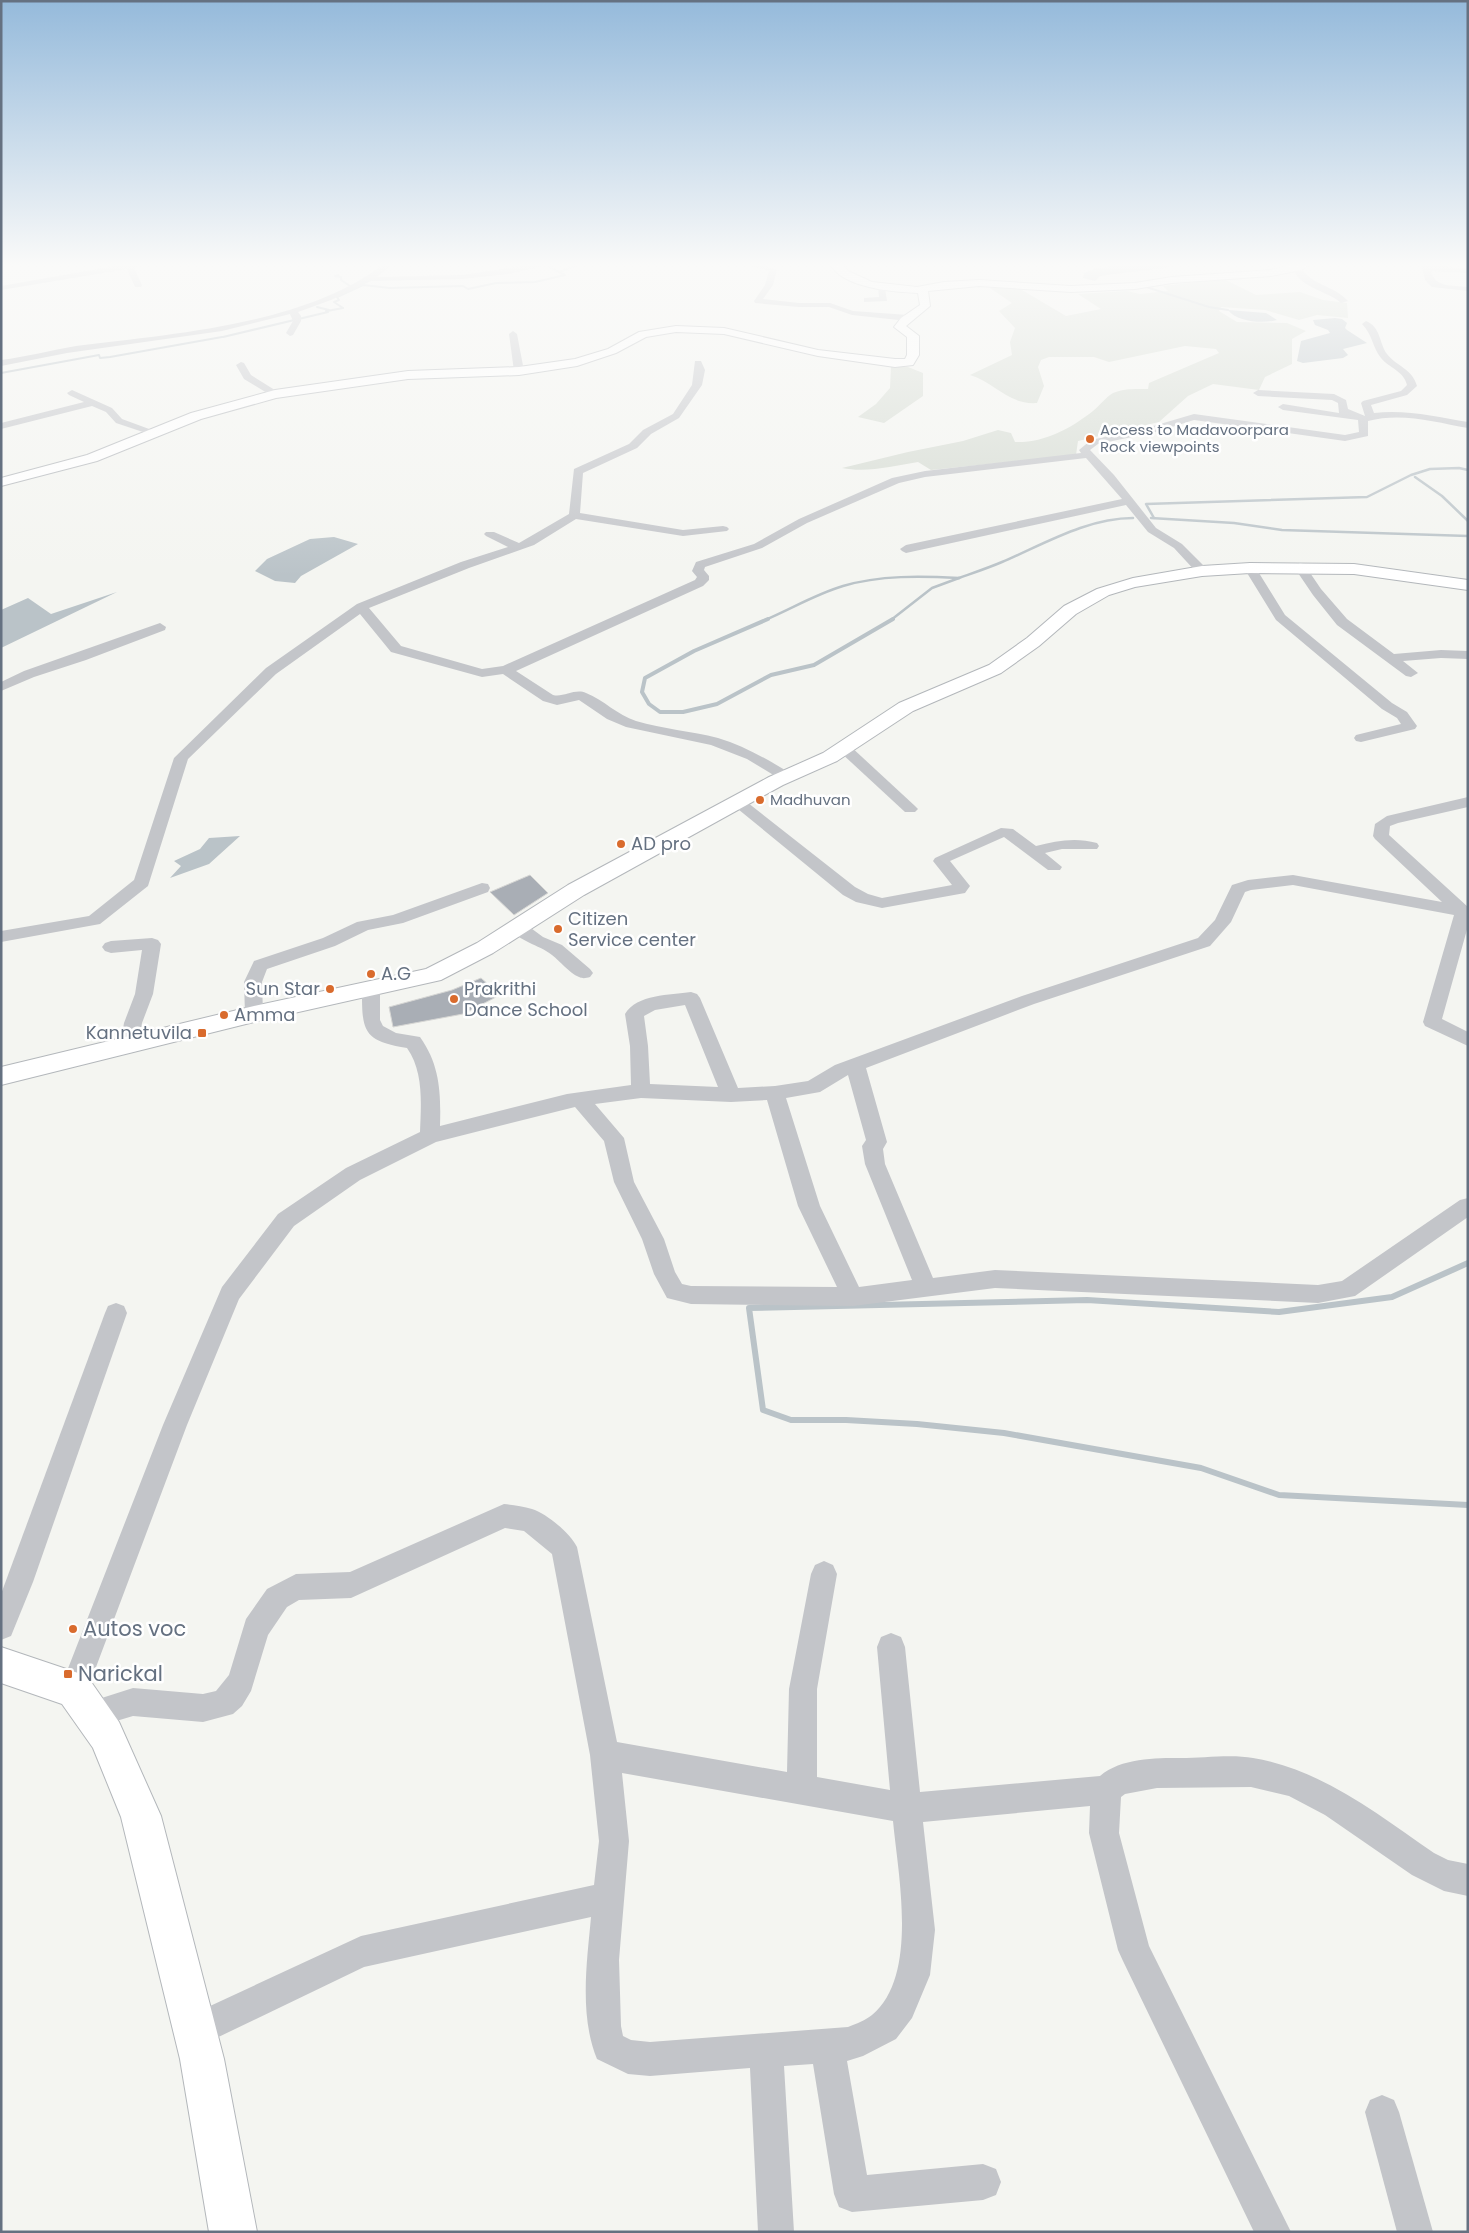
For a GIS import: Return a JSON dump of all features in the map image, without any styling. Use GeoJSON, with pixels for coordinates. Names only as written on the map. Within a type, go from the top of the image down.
{"type":"FeatureCollection","features":[{"type":"Feature","properties":{"kind":"main road"},"geometry":{"type":"LineString","coordinates":[[1,482],[92,458],[196,416],[275,394],[408,375],[519,371],[543,367]]}},
{"type":"Feature","properties":{"kind":"main road"},"geometry":{"type":"LineString","coordinates":[[1,1076],[254,1014],[433,976],[485,948],[576,890],[785,776],[830,757],[906,707],[995,670],[1033,642],[1070,610],[1103,592],[1133,583],[1202,571],[1250,568],[1354,569],[1468,584]]}},
{"type":"Feature","properties":{"kind":"main road"},"geometry":{"type":"LineString","coordinates":[[1,1665],[83,1702],[106,1735],[141,1816],[202,2059],[233,2232]]}},
{"type":"Feature","properties":{"kind":"street"},"geometry":{"type":"LineString","coordinates":[[242,367],[247,377],[275,394]]}},
{"type":"Feature","properties":{"kind":"street"},"geometry":{"type":"LineString","coordinates":[[574,515],[578,472],[633,446],[647,432],[676,416],[697,385],[699,367]]}},
{"type":"Feature","properties":{"kind":"street"},"geometry":{"type":"LineString","coordinates":[[1202,571],[1178,546],[1152,530],[1110,477],[1084,450],[1095,442],[1152,430],[1194,417],[1344,438],[1364,434],[1366,403],[1404,393],[1412,386],[1408,375],[1398,367]]}},
{"type":"Feature","properties":{"kind":"street"},"geometry":{"type":"LineString","coordinates":[[72,393],[109,410],[118,421],[155,433]]}},
{"type":"Feature","properties":{"kind":"street"},"geometry":{"type":"LineString","coordinates":[[1366,418],[1343,411],[1342,405],[1344,402],[1334,397],[1263,401],[1366,418],[1404,416],[1468,425]]}},
{"type":"Feature","properties":{"kind":"street"},"geometry":{"type":"LineString","coordinates":[[1,426],[93,403]]}},
{"type":"Feature","properties":{"kind":"street"},"geometry":{"type":"LineString","coordinates":[[361,607],[396,649],[482,673],[506,670],[699,583],[703,580],[703,576],[698,571],[700,565],[758,546],[803,521],[896,480],[925,474],[1087,455]]}},
{"type":"Feature","properties":{"kind":"street"},"geometry":{"type":"LineString","coordinates":[[906,549],[1130,501]]}},
{"type":"Feature","properties":{"kind":"street"},"geometry":{"type":"LineString","coordinates":[[1,937],[94,920],[142,882],[180,758],[272,671],[361,607],[465,565],[530,543],[574,515],[683,533],[723,529]]}},
{"type":"Feature","properties":{"kind":"street"},"geometry":{"type":"LineString","coordinates":[[490,534],[518,547]]}},
{"type":"Feature","properties":{"kind":"street"},"geometry":{"type":"LineString","coordinates":[[1300,567],[1317,592],[1342,622],[1410,673]]}},
{"type":"Feature","properties":{"kind":"street"},"geometry":{"type":"LineString","coordinates":[[1250,568],[1280,617],[1387,706],[1402,715],[1410,726],[1361,738]]}},
{"type":"Feature","properties":{"kind":"street"},"geometry":{"type":"LineString","coordinates":[[1,688],[29,674],[81,658],[160,627]]}},
{"type":"Feature","properties":{"kind":"street"},"geometry":{"type":"LineString","coordinates":[[1391,658],[1468,655]]}},
{"type":"Feature","properties":{"kind":"street"},"geometry":{"type":"LineString","coordinates":[[506,670],[548,698],[557,701],[571,696],[582,696],[612,716],[631,724],[715,742],[752,756],[785,776]]}},
{"type":"Feature","properties":{"kind":"street"},"geometry":{"type":"LineString","coordinates":[[844,748],[910,809]]}},
{"type":"Feature","properties":{"kind":"street"},"geometry":{"type":"LineString","coordinates":[[738,802],[849,892],[862,898],[882,903],[959,889],[962,886],[941,861],[1001,832],[1010,832],[1054,867]]}},
{"type":"Feature","properties":{"kind":"street"},"geometry":{"type":"LineString","coordinates":[[1465,912],[1381,836],[1383,824],[1393,819],[1468,802]]}},
{"type":"Feature","properties":{"kind":"street"},"geometry":{"type":"LineString","coordinates":[[1034,851],[1062,844],[1091,846]]}},
{"type":"Feature","properties":{"kind":"street"},"geometry":{"type":"LineString","coordinates":[[891,1648],[919,1930],[914,1975],[900,2006],[884,2027],[851,2044],[650,2059],[628,2057],[610,2047],[604,2026],[602,1996],[603,1960],[614,1841],[605,1756],[564,1548],[530,1520],[504,1516],[351,1584],[296,1587],[277,1598],[256,1629],[241,1681],[232,1696],[223,1704],[203,1708],[133,1702],[83,1702],[175,1425],[230,1294],[286,1220],[353,1174],[430,1136],[579,1100],[641,1091],[731,1095],[775,1093],[813,1086],[855,1065],[1028,1000],[1204,942],[1222,922],[1238,889],[1248,885],[1293,880],[1465,912]]}},
{"type":"Feature","properties":{"kind":"street"},"geometry":{"type":"LineString","coordinates":[[254,1014],[253,982],[260,965],[291,953],[329,942],[363,926],[397,919],[422,908],[482,888]]}},
{"type":"Feature","properties":{"kind":"street"},"geometry":{"type":"LineString","coordinates":[[1465,912],[1432,1022],[1468,1040]]}},
{"type":"Feature","properties":{"kind":"street"},"geometry":{"type":"LineString","coordinates":[[518,927],[537,942],[556,948],[584,973]]}},
{"type":"Feature","properties":{"kind":"street"},"geometry":{"type":"LineString","coordinates":[[111,947],[152,944],[144,994],[133,1024],[129,1046]]}},
{"type":"Feature","properties":{"kind":"street"},"geometry":{"type":"LineString","coordinates":[[371,989],[371,1020],[374,1030],[392,1039],[413,1042],[425,1060],[431,1094],[430,1136]]}},
{"type":"Feature","properties":{"kind":"street"},"geometry":{"type":"LineString","coordinates":[[641,1091],[639,1046],[634,1014],[637,1009],[649,1005],[691,998],[731,1095]]}},
{"type":"Feature","properties":{"kind":"street"},"geometry":{"type":"LineString","coordinates":[[855,1065],[877,1142],[872,1146],[875,1164],[926,1288]]}},
{"type":"Feature","properties":{"kind":"street"},"geometry":{"type":"LineString","coordinates":[[775,1093],[809,1206],[853,1297]]}},
{"type":"Feature","properties":{"kind":"street"},"geometry":{"type":"LineString","coordinates":[[579,1100],[614,1138],[624,1182],[652,1239],[665,1274],[675,1292],[691,1295],[853,1297],[995,1279],[1318,1294],[1347,1289],[1468,1206]]}},
{"type":"Feature","properties":{"kind":"street"},"geometry":{"type":"LineString","coordinates":[[1,1626],[20,1582],[116,1313]]}},
{"type":"Feature","properties":{"kind":"street"},"geometry":{"type":"LineString","coordinates":[[802,1789],[803,1689],[824,1574]]}},
{"type":"Feature","properties":{"kind":"street"},"geometry":{"type":"LineString","coordinates":[[605,1756],[907,1808],[1106,1790],[1118,1780],[1157,1773],[1251,1772],[1293,1782],[1336,1804],[1423,1864],[1444,1875],[1468,1880]]}},
{"type":"Feature","properties":{"kind":"street"},"geometry":{"type":"LineString","coordinates":[[1106,1790],[1104,1834],[1134,1950],[1273,2232]]}},
{"type":"Feature","properties":{"kind":"street"},"geometry":{"type":"LineString","coordinates":[[194,2031],[361,1952],[609,1897]]}},
{"type":"Feature","properties":{"kind":"street"},"geometry":{"type":"LineString","coordinates":[[827,2045],[852,2194],[983,2182]]}},
{"type":"Feature","properties":{"kind":"street"},"geometry":{"type":"LineString","coordinates":[[766,2050],[776,2232]]}},
{"type":"Feature","properties":{"kind":"street"},"geometry":{"type":"LineString","coordinates":[[1382,2112],[1415,2232]]}},
{"type":"Feature","properties":{"kind":"shaded area"},"geometry":{"type":"Polygon","coordinates":[[[891,367],[909,367],[923,373],[923,396],[884,423],[858,417],[876,404],[890,388],[891,367]]]}},
{"type":"Feature","properties":{"kind":"shaded area"},"geometry":{"type":"Polygon","coordinates":[[[986,367],[1038,367],[1044,386],[1037,403],[1027,403],[1018,401],[970,375],[986,367]]]}},
{"type":"Feature","properties":{"kind":"shaded area"},"geometry":{"type":"Polygon","coordinates":[[[1186,367],[1285,367],[1265,377],[1259,390],[1213,384],[1188,396],[1159,422],[1078,441],[1076,455],[931,470],[918,462],[861,470],[842,468],[963,441],[998,430],[1011,433],[1015,442],[1036,440],[1056,434],[1075,424],[1113,393],[1117,391],[1148,389],[1149,383],[1186,367]]]}},
{"type":"Feature","properties":{"kind":"shaded area"},"geometry":{"type":"Polygon","coordinates":[[[334,537],[358,544],[301,576],[295,583],[275,581],[255,571],[267,559],[310,539],[334,537]]]}},
{"type":"Feature","properties":{"kind":"shaded area"},"geometry":{"type":"Polygon","coordinates":[[[117,592],[1,648],[1,610],[28,598],[51,614],[117,592]]]}},
{"type":"Feature","properties":{"kind":"shaded area"},"geometry":{"type":"Polygon","coordinates":[[[240,836],[209,864],[170,878],[181,866],[174,861],[200,849],[209,838],[240,836]]]}},
{"type":"Feature","properties":{"kind":"building"},"geometry":{"type":"Polygon","coordinates":[[[530,875],[548,893],[514,915],[490,892],[530,875]]]}},
{"type":"Feature","properties":{"kind":"building","name":"Prakrithi Dance School"},"geometry":{"type":"Polygon","coordinates":[[[481,978],[500,995],[463,1014],[393,1027],[389,1007],[452,990],[481,978]]]}},
{"type":"Feature","properties":{"kind":"waterway"},"geometry":{"type":"LineString","coordinates":[[1,373],[33,367]]}},
{"type":"Feature","properties":{"kind":"waterway"},"geometry":{"type":"LineString","coordinates":[[1154,518],[1146,504],[1367,497],[1411,475],[1430,469],[1459,468],[1468,470]]}},
{"type":"Feature","properties":{"kind":"waterway"},"geometry":{"type":"LineString","coordinates":[[1415,477],[1442,496],[1468,521]]}},
{"type":"Feature","properties":{"kind":"waterway"},"geometry":{"type":"LineString","coordinates":[[959,578],[997,564],[1082,527],[1099,522],[1133,518]]}},
{"type":"Feature","properties":{"kind":"waterway"},"geometry":{"type":"LineString","coordinates":[[1151,518],[1234,523],[1282,530],[1468,536]]}},
{"type":"Feature","properties":{"kind":"waterway"},"geometry":{"type":"LineString","coordinates":[[765,620],[823,593],[857,582],[901,577],[959,578]]}},
{"type":"Feature","properties":{"kind":"waterway"},"geometry":{"type":"LineString","coordinates":[[891,620],[932,588],[959,578]]}},
{"type":"Feature","properties":{"kind":"waterway"},"geometry":{"type":"LineString","coordinates":[[768,619],[694,651],[645,678],[642,692],[649,704],[660,712],[683,712],[717,704],[771,675],[814,665],[893,619]]}},
{"type":"Feature","properties":{"kind":"waterway"},"geometry":{"type":"LineString","coordinates":[[1468,1263],[1392,1297],[1279,1312],[1087,1300],[749,1308],[763,1410],[791,1420],[846,1420],[917,1424],[1004,1433],[1201,1468],[1279,1495],[1468,1505]]}},
{"type":"Feature","properties":{"kind":"place","name":"Access to Madavoorpara Rock viewpoints"},"geometry":{"type":"Point","coordinates":[1090,439]}},
{"type":"Feature","properties":{"kind":"place","name":"Madhuvan"},"geometry":{"type":"Point","coordinates":[760,800]}},
{"type":"Feature","properties":{"kind":"place","name":"AD pro"},"geometry":{"type":"Point","coordinates":[621,844]}},
{"type":"Feature","properties":{"kind":"place","name":"Citizen Service center"},"geometry":{"type":"Point","coordinates":[558,929]}},
{"type":"Feature","properties":{"kind":"place","name":"A.G"},"geometry":{"type":"Point","coordinates":[371,974]}},
{"type":"Feature","properties":{"kind":"place","name":"Sun Star"},"geometry":{"type":"Point","coordinates":[330,989]}},
{"type":"Feature","properties":{"kind":"place","name":"Prakrithi Dance School"},"geometry":{"type":"Point","coordinates":[454,999]}},
{"type":"Feature","properties":{"kind":"place","name":"Amma"},"geometry":{"type":"Point","coordinates":[224,1015]}},
{"type":"Feature","properties":{"kind":"place","name":"Kannetuvila"},"geometry":{"type":"Point","coordinates":[202,1033]}},
{"type":"Feature","properties":{"kind":"place","name":"Autos voc"},"geometry":{"type":"Point","coordinates":[73,1629]}},
{"type":"Feature","properties":{"kind":"place","name":"Narickal"},"geometry":{"type":"Point","coordinates":[68,1674]}}]}
